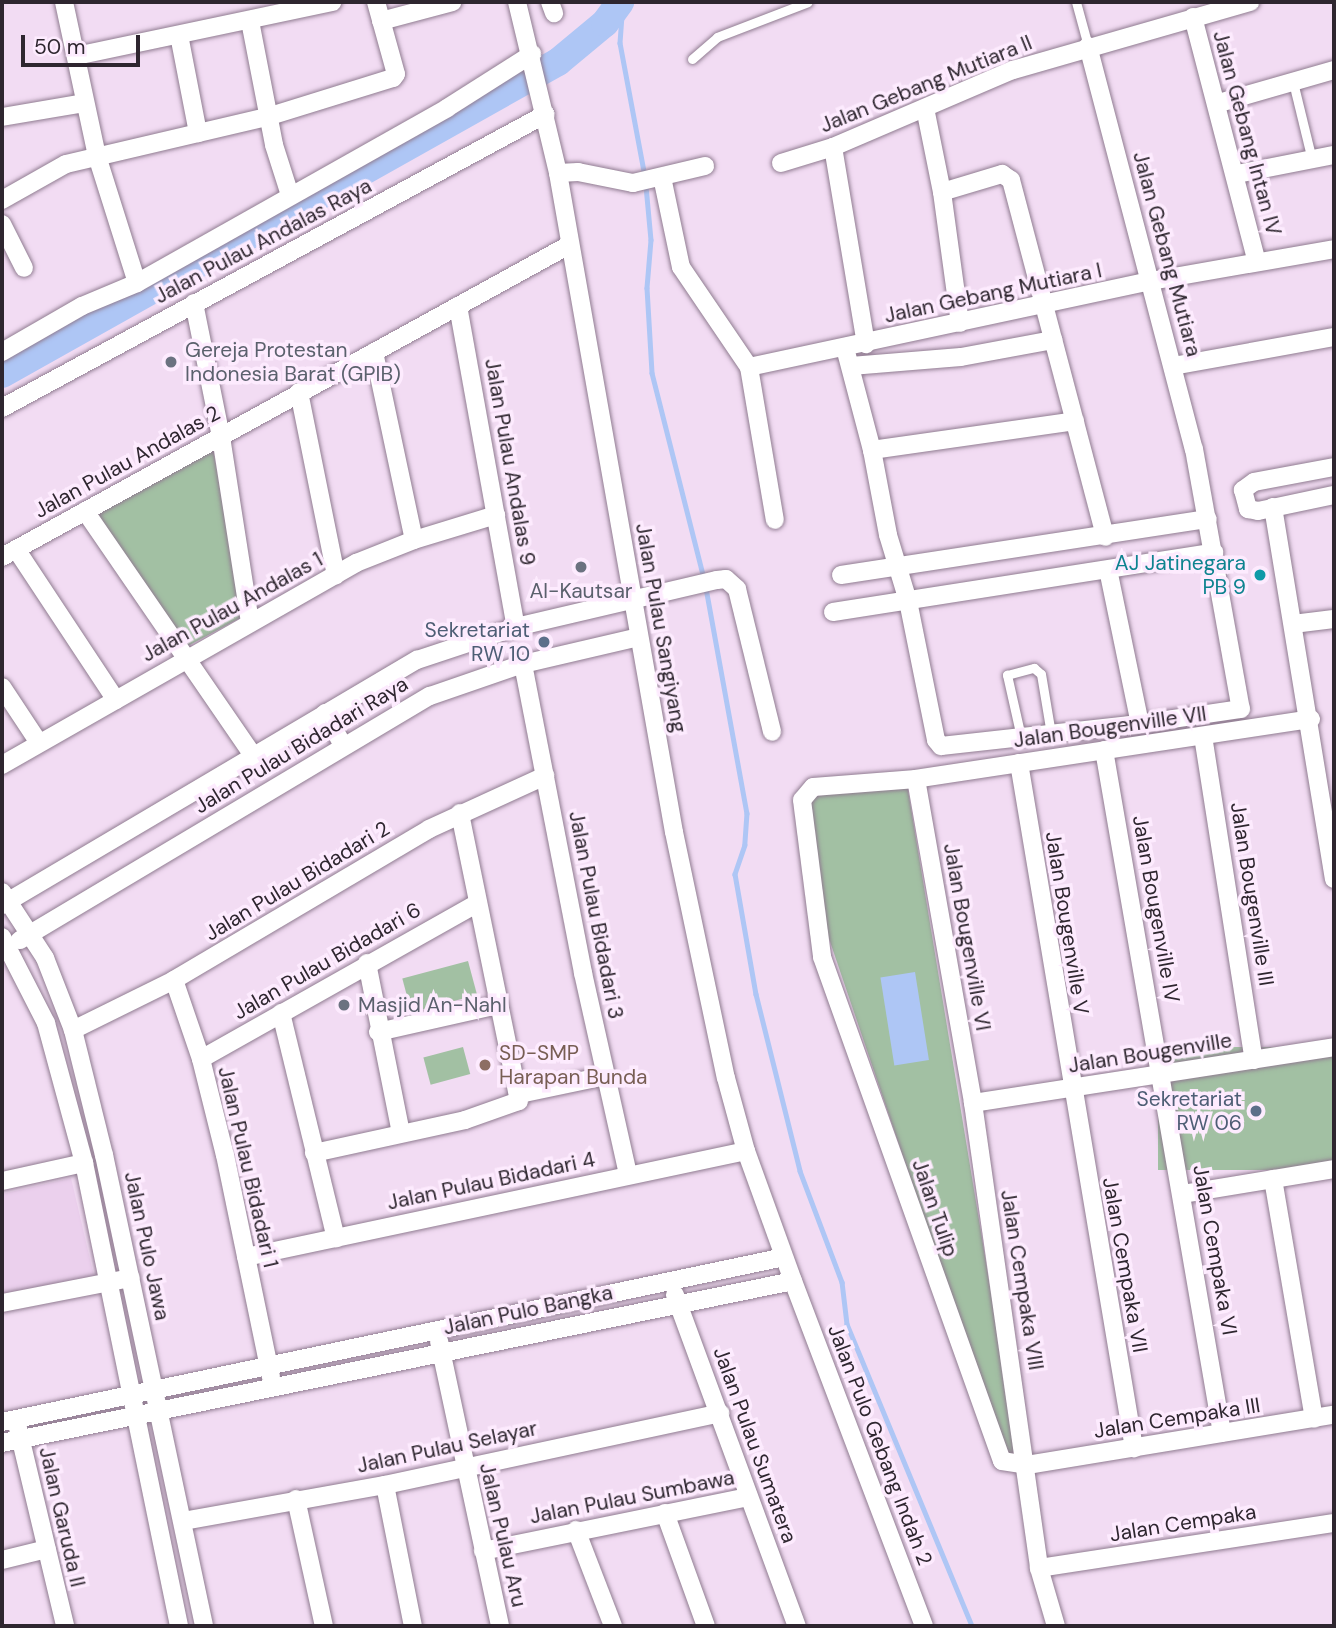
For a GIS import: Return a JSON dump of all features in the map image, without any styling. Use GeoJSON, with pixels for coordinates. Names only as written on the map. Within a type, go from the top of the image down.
{"type":"FeatureCollection","features":[{"type":"Feature","properties":{"kind":"street"},"geometry":{"type":"LineString","coordinates":[[64,2],[97,156],[136,282]]}},
{"type":"Feature","properties":{"kind":"street"},"geometry":{"type":"LineString","coordinates":[[76,56],[332,2]]}},
{"type":"Feature","properties":{"kind":"street"},"geometry":{"type":"LineString","coordinates":[[2,201],[59,167],[267,117],[396,76],[376,2]]}},
{"type":"Feature","properties":{"kind":"street"},"geometry":{"type":"LineString","coordinates":[[381,21],[453,2]]}},
{"type":"Feature","properties":{"kind":"street","name":"Jalan Pulau Sangiyang"},"geometry":{"type":"LineString","coordinates":[[517,2],[545,106],[558,173],[686,894],[746,1151],[784,1256]]}},
{"type":"Feature","properties":{"kind":"street","name":"Jalan Gebang Mutiara II"},"geometry":{"type":"LineString","coordinates":[[781,163],[833,148],[1013,70],[1088,46],[1250,2]]}},
{"type":"Feature","properties":{"kind":"street","name":"Jalan Gebang Intan IV"},"geometry":{"type":"LineString","coordinates":[[1193,17],[1219,103],[1257,262]]}},
{"type":"Feature","properties":{"kind":"street"},"geometry":{"type":"LineString","coordinates":[[250,21],[267,117],[290,195]]}},
{"type":"Feature","properties":{"kind":"street"},"geometry":{"type":"LineString","coordinates":[[179,35],[198,132]]}},
{"type":"Feature","properties":{"kind":"street","name":"Jalan Gebang Mutiara"},"geometry":{"type":"LineString","coordinates":[[1088,46],[1173,366],[1208,519],[1242,707],[1140,724]]}},
{"type":"Feature","properties":{"kind":"street"},"geometry":{"type":"LineString","coordinates":[[2,352],[82,306],[136,282],[533,58]]}},
{"type":"Feature","properties":{"kind":"street"},"geometry":{"type":"LineString","coordinates":[[1219,103],[1334,70]]}},
{"type":"Feature","properties":{"kind":"street"},"geometry":{"type":"LineString","coordinates":[[2,116],[84,103]]}},
{"type":"Feature","properties":{"kind":"street","name":"Jalan Pulau Andalas Raya"},"geometry":{"type":"LineString","coordinates":[[2,408],[545,106]]}},
{"type":"Feature","properties":{"kind":"street"},"geometry":{"type":"LineString","coordinates":[[925,108],[942,192],[960,323]]}},
{"type":"Feature","properties":{"kind":"street"},"geometry":{"type":"LineString","coordinates":[[833,148],[866,344]]}},
{"type":"Feature","properties":{"kind":"street"},"geometry":{"type":"LineString","coordinates":[[1237,174],[1334,155]]}},
{"type":"Feature","properties":{"kind":"street"},"geometry":{"type":"LineString","coordinates":[[558,173],[578,172],[633,183],[705,166]]}},
{"type":"Feature","properties":{"kind":"street"},"geometry":{"type":"LineString","coordinates":[[942,192],[1008,176],[1046,305],[1105,537]]}},
{"type":"Feature","properties":{"kind":"street"},"geometry":{"type":"LineString","coordinates":[[661,177],[681,267],[749,368],[775,520]]}},
{"type":"Feature","properties":{"kind":"street"},"geometry":{"type":"LineString","coordinates":[[2,224],[6,246],[24,268]]}},
{"type":"Feature","properties":{"kind":"street","name":"Jalan Pulau Andalas 2"},"geometry":{"type":"LineString","coordinates":[[9,553],[569,245]]}},
{"type":"Feature","properties":{"kind":"street","name":"Jalan Gebang Mutiara I"},"geometry":{"type":"LineString","coordinates":[[749,368],[1151,281],[1334,249]]}},
{"type":"Feature","properties":{"kind":"street"},"geometry":{"type":"LineString","coordinates":[[194,303],[222,437],[250,623]]}},
{"type":"Feature","properties":{"kind":"street","name":"Jalan Pulau Andalas 9"},"geometry":{"type":"LineString","coordinates":[[458,306],[516,626]]}},
{"type":"Feature","properties":{"kind":"street"},"geometry":{"type":"LineString","coordinates":[[1173,366],[1334,337]]}},
{"type":"Feature","properties":{"kind":"street"},"geometry":{"type":"LineString","coordinates":[[851,366],[961,357],[1054,340]]}},
{"type":"Feature","properties":{"kind":"street"},"geometry":{"type":"LineString","coordinates":[[845,348],[872,450],[896,566],[908,601],[941,746],[1140,724],[1108,570]]}},
{"type":"Feature","properties":{"kind":"street"},"geometry":{"type":"LineString","coordinates":[[374,352],[414,540]]}},
{"type":"Feature","properties":{"kind":"street"},"geometry":{"type":"LineString","coordinates":[[299,392],[336,575]]}},
{"type":"Feature","properties":{"kind":"street"},"geometry":{"type":"LineString","coordinates":[[872,450],[1074,421]]}},
{"type":"Feature","properties":{"kind":"street"},"geometry":{"type":"LineString","coordinates":[[1334,467],[1254,482],[1242,490],[1248,509],[1334,495]]}},
{"type":"Feature","properties":{"kind":"street"},"geometry":{"type":"LineString","coordinates":[[1273,507],[1311,719],[1334,878]]}},
{"type":"Feature","properties":{"kind":"street"},"geometry":{"type":"LineString","coordinates":[[85,511],[253,755]]}},
{"type":"Feature","properties":{"kind":"street","name":"Jalan Pulau Andalas 1"},"geometry":{"type":"LineString","coordinates":[[2,765],[336,575],[414,540],[496,515]]}},
{"type":"Feature","properties":{"kind":"street"},"geometry":{"type":"LineString","coordinates":[[841,575],[1105,537],[1208,519]]}},
{"type":"Feature","properties":{"kind":"street"},"geometry":{"type":"LineString","coordinates":[[833,612],[1214,552]]}},
{"type":"Feature","properties":{"kind":"street"},"geometry":{"type":"LineString","coordinates":[[9,553],[116,699]]}},
{"type":"Feature","properties":{"kind":"street","name":"Jalan Pulau Bidadari Raya"},"geometry":{"type":"LineString","coordinates":[[4,899],[417,660],[516,626],[689,586],[726,579],[737,589],[772,732]]}},
{"type":"Feature","properties":{"kind":"street"},"geometry":{"type":"LineString","coordinates":[[1293,624],[1334,619]]}},
{"type":"Feature","properties":{"kind":"street","name":"Jalan Pulau Bidadari Raya"},"geometry":{"type":"LineString","coordinates":[[5,942],[31,934],[430,696],[523,664],[639,636]]}},
{"type":"Feature","properties":{"kind":"street","name":"Jalan Pulau Bidadari 3"},"geometry":{"type":"LineString","coordinates":[[523,664],[605,1076],[628,1174]]}},
{"type":"Feature","properties":{"kind":"street"},"geometry":{"type":"LineString","coordinates":[[2,687],[40,743]]}},
{"type":"Feature","properties":{"kind":"street"},"geometry":{"type":"LineString","coordinates":[[325,713],[343,746]]}},
{"type":"Feature","properties":{"kind":"street","name":"Jalan Bougenville VII"},"geometry":{"type":"LineString","coordinates":[[813,787],[916,779],[1311,719]]}},
{"type":"Feature","properties":{"kind":"street","name":"Jalan Bougenville III"},"geometry":{"type":"LineString","coordinates":[[1203,736],[1254,1059]]}},
{"type":"Feature","properties":{"kind":"street","name":"Jalan Bougenville IV"},"geometry":{"type":"LineString","coordinates":[[1104,750],[1160,1075]]}},
{"type":"Feature","properties":{"kind":"street","name":"Jalan Bougenville V"},"geometry":{"type":"LineString","coordinates":[[1019,763],[1070,1090]]}},
{"type":"Feature","properties":{"kind":"street","name":"Jalan Pulau Bidadari 2"},"geometry":{"type":"LineString","coordinates":[[73,1030],[174,980],[460,813],[545,776]]}},
{"type":"Feature","properties":{"kind":"street","name":"Jalan Bougenville VI"},"geometry":{"type":"LineString","coordinates":[[916,779],[972,1103]]}},
{"type":"Feature","properties":{"kind":"street","name":"Jalan Tulip"},"geometry":{"type":"LineString","coordinates":[[813,787],[802,800],[822,957],[997,1453],[1002,1461],[1027,1465]]}},
{"type":"Feature","properties":{"kind":"street"},"geometry":{"type":"LineString","coordinates":[[460,813],[476,904],[519,1099]]}},
{"type":"Feature","properties":{"kind":"street","name":"Jalan Pulo Jawa"},"geometry":{"type":"LineString","coordinates":[[4,899],[31,934],[59,988],[73,1030],[131,1278],[204,1626]]}},
{"type":"Feature","properties":{"kind":"street","name":"Jalan Pulau Bidadari 6"},"geometry":{"type":"LineString","coordinates":[[201,1059],[367,962],[476,904]]}},
{"type":"Feature","properties":{"kind":"street"},"geometry":{"type":"LineString","coordinates":[[5,942],[46,1023],[84,1163],[106,1282],[179,1626]]}},
{"type":"Feature","properties":{"kind":"street"},"geometry":{"type":"LineString","coordinates":[[367,962],[378,1031],[401,1133]]}},
{"type":"Feature","properties":{"kind":"street","name":"Jalan Pulau Bidadari 1"},"geometry":{"type":"LineString","coordinates":[[174,980],[201,1059],[270,1367]]}},
{"type":"Feature","properties":{"kind":"street"},"geometry":{"type":"LineString","coordinates":[[378,1031],[498,1005]]}},
{"type":"Feature","properties":{"kind":"street"},"geometry":{"type":"LineString","coordinates":[[281,1013],[336,1238]]}},
{"type":"Feature","properties":{"kind":"street","name":"Jalan Bougenville"},"geometry":{"type":"LineString","coordinates":[[972,1103],[1070,1090],[1334,1047]]}},
{"type":"Feature","properties":{"kind":"street","name":"Jalan Cempaka VI"},"geometry":{"type":"LineString","coordinates":[[1160,1075],[1183,1194],[1222,1433]]}},
{"type":"Feature","properties":{"kind":"street"},"geometry":{"type":"LineString","coordinates":[[314,1153],[401,1133],[605,1076]]}},
{"type":"Feature","properties":{"kind":"street","name":"Jalan Cempaka VII"},"geometry":{"type":"LineString","coordinates":[[1070,1090],[1134,1448]]}},
{"type":"Feature","properties":{"kind":"street","name":"Jalan Cempaka VIII"},"geometry":{"type":"LineString","coordinates":[[972,1103],[1027,1465]]}},
{"type":"Feature","properties":{"kind":"street","name":"Jalan Pulau Bidadari 4"},"geometry":{"type":"LineString","coordinates":[[246,1257],[746,1151]]}},
{"type":"Feature","properties":{"kind":"street"},"geometry":{"type":"LineString","coordinates":[[2,1181],[84,1163]]}},
{"type":"Feature","properties":{"kind":"street"},"geometry":{"type":"LineString","coordinates":[[1183,1194],[1334,1169]]}},
{"type":"Feature","properties":{"kind":"street"},"geometry":{"type":"LineString","coordinates":[[1273,1179],[1314,1419]]}},
{"type":"Feature","properties":{"kind":"street","name":"Jalan Pulo Bangka"},"geometry":{"type":"LineString","coordinates":[[9,1420],[270,1367],[784,1256]]}},
{"type":"Feature","properties":{"kind":"street","name":"Jalan Pulo Gebang Indah 2"},"geometry":{"type":"LineString","coordinates":[[784,1256],[924,1626]]}},
{"type":"Feature","properties":{"kind":"street"},"geometry":{"type":"LineString","coordinates":[[2,1303],[131,1278]]}},
{"type":"Feature","properties":{"kind":"street","name":"Jalan Pulau Sumatera"},"geometry":{"type":"LineString","coordinates":[[672,1279],[677,1303],[797,1626]]}},
{"type":"Feature","properties":{"kind":"street","name":"Jalan Pulo Bangka"},"geometry":{"type":"LineString","coordinates":[[2,1443],[793,1281]]}},
{"type":"Feature","properties":{"kind":"street","name":"Jalan Pulau Aru"},"geometry":{"type":"LineString","coordinates":[[437,1331],[500,1626]]}},
{"type":"Feature","properties":{"kind":"street"},"geometry":{"type":"LineString","coordinates":[[270,1367],[273,1388]]}},
{"type":"Feature","properties":{"kind":"street","name":"Jalan Pulau Selayar"},"geometry":{"type":"LineString","coordinates":[[183,1521],[385,1485],[720,1413]]}},
{"type":"Feature","properties":{"kind":"street","name":"Jalan Cempaka III"},"geometry":{"type":"LineString","coordinates":[[1027,1465],[1334,1415]]}},
{"type":"Feature","properties":{"kind":"street","name":"Jalan Garuda II"},"geometry":{"type":"LineString","coordinates":[[9,1420],[21,1439],[65,1626]]}},
{"type":"Feature","properties":{"kind":"street"},"geometry":{"type":"LineString","coordinates":[[1027,1465],[1039,1568],[1056,1626]]}},
{"type":"Feature","properties":{"kind":"street"},"geometry":{"type":"LineString","coordinates":[[385,1485],[413,1626]]}},
{"type":"Feature","properties":{"kind":"street","name":"Jalan Pulau Sumbawa"},"geometry":{"type":"LineString","coordinates":[[483,1551],[576,1530],[750,1497]]}},
{"type":"Feature","properties":{"kind":"street"},"geometry":{"type":"LineString","coordinates":[[296,1499],[324,1626]]}},
{"type":"Feature","properties":{"kind":"street"},"geometry":{"type":"LineString","coordinates":[[665,1513],[706,1626]]}},
{"type":"Feature","properties":{"kind":"street","name":"Jalan Cempaka"},"geometry":{"type":"LineString","coordinates":[[1039,1568],[1334,1523]]}},
{"type":"Feature","properties":{"kind":"street"},"geometry":{"type":"LineString","coordinates":[[576,1530],[613,1626]]}},
{"type":"Feature","properties":{"kind":"street"},"geometry":{"type":"LineString","coordinates":[[2,1560],[47,1549]]}},
{"type":"Feature","properties":{"kind":"lane"},"geometry":{"type":"LineString","coordinates":[[692,60],[717,37],[808,2]]}},
{"type":"Feature","properties":{"kind":"lane","name":"Jalan Gebang Mutiara"},"geometry":{"type":"LineString","coordinates":[[1076,2],[1088,46]]}},
{"type":"Feature","properties":{"kind":"lane"},"geometry":{"type":"LineString","coordinates":[[1293,82],[1312,160]]}},
{"type":"Feature","properties":{"kind":"lane"},"geometry":{"type":"LineString","coordinates":[[1021,737],[1007,675],[1034,668],[1041,674],[1051,734]]}},
{"type":"Feature","properties":{"kind":"shaded area"},"geometry":{"type":"Polygon","coordinates":[[[71,1178],[94,1276],[2,1297],[2,1194],[71,1178]]]}},
{"type":"Feature","properties":{"kind":"green space"},"geometry":{"type":"Polygon","coordinates":[[[213,448],[242,617],[186,647],[93,514],[213,448]]]}},
{"type":"Feature","properties":{"kind":"green space"},"geometry":{"type":"Polygon","coordinates":[[[907,784],[1018,1456],[1005,1457],[821,915],[800,798],[907,784]]]}},
{"type":"Feature","properties":{"kind":"green space"},"geometry":{"type":"Polygon","coordinates":[[[468,961],[477,995],[411,1012],[402,979],[468,961]]]}},
{"type":"Feature","properties":{"kind":"green space"},"geometry":{"type":"Polygon","coordinates":[[[463,1047],[470,1074],[431,1085],[423,1058],[463,1047]]]}},
{"type":"Feature","properties":{"kind":"green space"},"geometry":{"type":"Polygon","coordinates":[[[1158,1047],[1334,1047],[1334,1170],[1158,1170],[1158,1047]]]}},
{"type":"Feature","properties":{"kind":"water"},"geometry":{"type":"Polygon","coordinates":[[[915,972],[929,1060],[894,1065],[880,977],[915,972]]]}},
{"type":"Feature","properties":{"kind":"waterway"},"geometry":{"type":"LineString","coordinates":[[2,374],[558,62],[605,23],[620,2]]}},
{"type":"Feature","properties":{"kind":"waterway"},"geometry":{"type":"LineString","coordinates":[[623,2],[620,43],[645,177]]}},
{"type":"Feature","properties":{"kind":"waterway"},"geometry":{"type":"LineString","coordinates":[[646,186],[651,240],[647,288],[652,373],[704,579]]}},
{"type":"Feature","properties":{"kind":"waterway"},"geometry":{"type":"LineString","coordinates":[[706,588],[747,813],[745,845],[735,874],[756,994],[800,1171],[842,1282],[847,1324],[972,1626]]}},
{"type":"Feature","properties":{"kind":"place","name":"Gereja Protestan Indonesia Barat (GPIB)"},"geometry":{"type":"Point","coordinates":[171,362]}},
{"type":"Feature","properties":{"kind":"place","name":"Al-Kautsar"},"geometry":{"type":"Point","coordinates":[581,567]}},
{"type":"Feature","properties":{"kind":"place","name":"AJ Jatinegara PB 9"},"geometry":{"type":"Point","coordinates":[1260,575]}},
{"type":"Feature","properties":{"kind":"place","name":"Sekretariat RW 10"},"geometry":{"type":"Point","coordinates":[544,642]}},
{"type":"Feature","properties":{"kind":"place","name":"Masjid An-Nahl"},"geometry":{"type":"Point","coordinates":[344,1005]}},
{"type":"Feature","properties":{"kind":"place","name":"SD-SMP Harapan Bunda"},"geometry":{"type":"Point","coordinates":[485,1065]}},
{"type":"Feature","properties":{"kind":"place","name":"Sekretariat RW 06"},"geometry":{"type":"Point","coordinates":[1256,1111]}}]}
